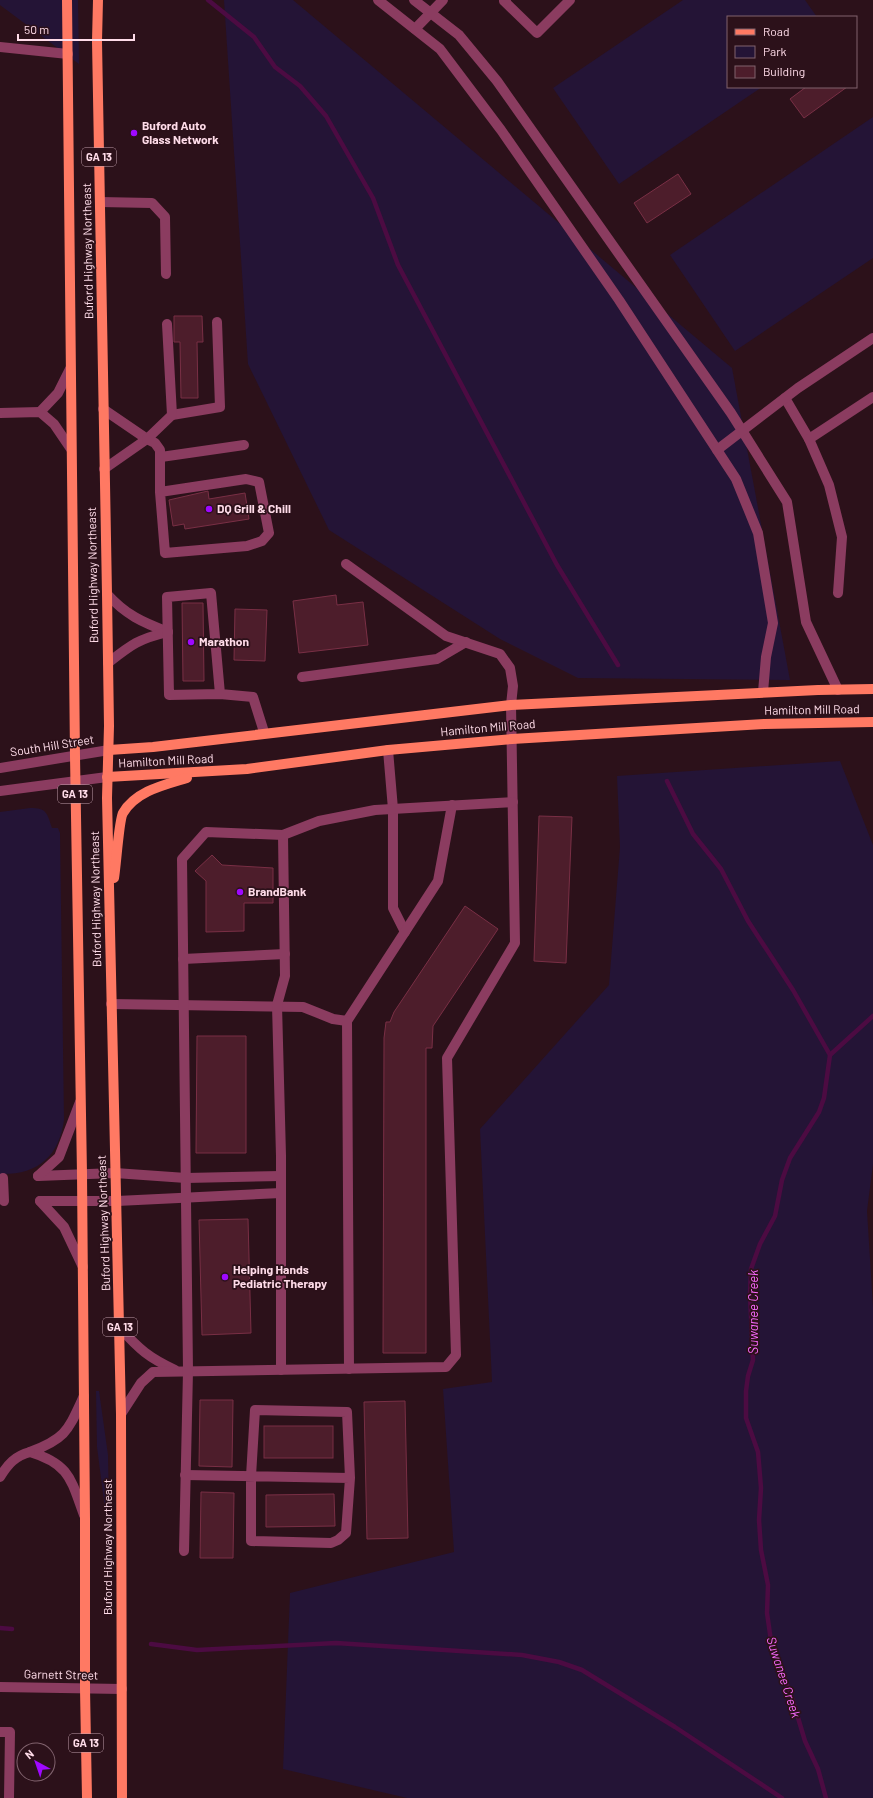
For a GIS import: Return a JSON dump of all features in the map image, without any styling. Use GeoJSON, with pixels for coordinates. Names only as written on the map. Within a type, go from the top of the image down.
{"type":"FeatureCollection","features":[{"type":"Feature","properties":{"kind":"main road","name":"Buford Highway Northeast"},"geometry":{"type":"LineString","coordinates":[[67,0],[75,782],[82,1174],[87,1798]]}},
{"type":"Feature","properties":{"kind":"main road","name":"Buford Highway Northeast"},"geometry":{"type":"LineString","coordinates":[[98,0],[108,663],[107,777],[111,1004],[120,1328],[122,1798]]}},
{"type":"Feature","properties":{"kind":"main road","name":"Hamilton Mill Road"},"geometry":{"type":"LineString","coordinates":[[108,750],[511,705],[763,692],[873,689]]}},
{"type":"Feature","properties":{"kind":"main road","name":"Hamilton Mill Road"},"geometry":{"type":"LineString","coordinates":[[107,777],[246,769],[388,750],[512,739],[764,724],[873,722]]}},
{"type":"Feature","properties":{"kind":"main road"},"geometry":{"type":"LineString","coordinates":[[110,906],[122,814],[140,796],[156,787],[206,772]]}},
{"type":"Feature","properties":{"kind":"street"},"geometry":{"type":"LineString","coordinates":[[378,0],[440,49],[501,130],[619,300],[736,479],[758,533],[773,623],[766,657],[763,692]]}},
{"type":"Feature","properties":{"kind":"street"},"geometry":{"type":"LineString","coordinates":[[414,0],[432,12],[459,34],[497,81],[742,430],[787,502],[806,622],[838,690]]}},
{"type":"Feature","properties":{"kind":"street"},"geometry":{"type":"LineString","coordinates":[[415,29],[443,0]]}},
{"type":"Feature","properties":{"kind":"street"},"geometry":{"type":"LineString","coordinates":[[506,0],[504,1],[537,32],[570,0]]}},
{"type":"Feature","properties":{"kind":"street"},"geometry":{"type":"LineString","coordinates":[[0,47],[68,54]]}},
{"type":"Feature","properties":{"kind":"street"},"geometry":{"type":"LineString","coordinates":[[100,202],[152,203],[165,217],[166,274]]}},
{"type":"Feature","properties":{"kind":"street"},"geometry":{"type":"LineString","coordinates":[[104,469],[147,439],[172,415],[220,407],[217,322]]}},
{"type":"Feature","properties":{"kind":"street"},"geometry":{"type":"LineString","coordinates":[[167,324],[172,415]]}},
{"type":"Feature","properties":{"kind":"street"},"geometry":{"type":"LineString","coordinates":[[717,450],[785,398],[873,338]]}},
{"type":"Feature","properties":{"kind":"street"},"geometry":{"type":"LineString","coordinates":[[40,412],[58,393],[70,369]]}},
{"type":"Feature","properties":{"kind":"street"},"geometry":{"type":"LineString","coordinates":[[809,439],[873,397]]}},
{"type":"Feature","properties":{"kind":"street"},"geometry":{"type":"LineString","coordinates":[[785,398],[809,439],[829,485],[842,537],[838,593]]}},
{"type":"Feature","properties":{"kind":"street"},"geometry":{"type":"LineString","coordinates":[[103,408],[157,446],[161,457],[160,492],[166,553],[247,546],[262,541],[269,533],[259,482],[246,479],[160,492]]}},
{"type":"Feature","properties":{"kind":"street"},"geometry":{"type":"LineString","coordinates":[[0,413],[40,412],[54,424],[71,449]]}},
{"type":"Feature","properties":{"kind":"street"},"geometry":{"type":"LineString","coordinates":[[161,457],[244,445]]}},
{"type":"Feature","properties":{"kind":"street"},"geometry":{"type":"LineString","coordinates":[[121,1414],[141,1383],[153,1372],[446,1367],[456,1355],[447,1058],[515,943],[511,705],[513,686],[510,668],[500,654],[446,636],[346,564]]}},
{"type":"Feature","properties":{"kind":"street"},"geometry":{"type":"LineString","coordinates":[[220,694],[211,593],[167,598],[169,695],[220,694],[253,697],[264,732]]}},
{"type":"Feature","properties":{"kind":"street"},"geometry":{"type":"LineString","coordinates":[[107,594],[130,616],[168,632]]}},
{"type":"Feature","properties":{"kind":"street"},"geometry":{"type":"LineString","coordinates":[[108,663],[130,646],[145,637],[168,632]]}},
{"type":"Feature","properties":{"kind":"street"},"geometry":{"type":"LineString","coordinates":[[302,677],[436,659],[466,642]]}},
{"type":"Feature","properties":{"kind":"street","name":"South Hill Street"},"geometry":{"type":"LineString","coordinates":[[0,768],[108,750]]}},
{"type":"Feature","properties":{"kind":"street"},"geometry":{"type":"LineString","coordinates":[[388,750],[393,809],[393,908],[405,932]]}},
{"type":"Feature","properties":{"kind":"street"},"geometry":{"type":"LineString","coordinates":[[0,791],[107,777]]}},
{"type":"Feature","properties":{"kind":"street"},"geometry":{"type":"LineString","coordinates":[[184,1551],[188,1371],[182,860],[206,832],[283,834],[319,821],[375,810],[513,802]]}},
{"type":"Feature","properties":{"kind":"street"},"geometry":{"type":"LineString","coordinates":[[349,1368],[347,1021],[438,881],[452,805]]}},
{"type":"Feature","properties":{"kind":"street"},"geometry":{"type":"LineString","coordinates":[[281,1370],[281,1176],[277,1006],[285,976],[283,834]]}},
{"type":"Feature","properties":{"kind":"street"},"geometry":{"type":"LineString","coordinates":[[183,959],[285,954]]}},
{"type":"Feature","properties":{"kind":"street"},"geometry":{"type":"LineString","coordinates":[[111,1004],[303,1007],[333,1019],[347,1021]]}},
{"type":"Feature","properties":{"kind":"street"},"geometry":{"type":"LineString","coordinates":[[81,1100],[59,1157],[38,1176],[115,1173],[186,1178],[281,1176]]}},
{"type":"Feature","properties":{"kind":"street"},"geometry":{"type":"LineString","coordinates":[[3,1178],[4,1201]]}},
{"type":"Feature","properties":{"kind":"street"},"geometry":{"type":"LineString","coordinates":[[83,1266],[64,1227],[40,1202],[117,1201],[281,1193]]}},
{"type":"Feature","properties":{"kind":"street"},"geometry":{"type":"LineString","coordinates":[[120,1328],[141,1351],[152,1359],[177,1371]]}},
{"type":"Feature","properties":{"kind":"street"},"geometry":{"type":"LineString","coordinates":[[0,1477],[8,1465],[18,1455],[48,1445],[64,1434],[84,1396]]}},
{"type":"Feature","properties":{"kind":"street"},"geometry":{"type":"LineString","coordinates":[[255,1410],[348,1412],[350,1478],[346,1533],[338,1540],[323,1542],[251,1541],[251,1476],[255,1410]]}},
{"type":"Feature","properties":{"kind":"street"},"geometry":{"type":"LineString","coordinates":[[30,1452],[48,1458],[60,1466],[69,1476],[85,1518]]}},
{"type":"Feature","properties":{"kind":"street"},"geometry":{"type":"LineString","coordinates":[[185,1475],[350,1478]]}},
{"type":"Feature","properties":{"kind":"street","name":"Garnett Street"},"geometry":{"type":"LineString","coordinates":[[0,1687],[122,1689]]}},
{"type":"Feature","properties":{"kind":"street"},"geometry":{"type":"LineString","coordinates":[[0,1732],[10,1732],[6,1797]]}},
{"type":"Feature","properties":{"kind":"green space"},"geometry":{"type":"Polygon","coordinates":[[[0,0],[78,0],[79,64],[0,5],[0,0]]]}},
{"type":"Feature","properties":{"kind":"green space"},"geometry":{"type":"Polygon","coordinates":[[[224,0],[293,0],[732,368],[790,680],[578,678],[500,639],[329,530],[248,364],[224,0]]]}},
{"type":"Feature","properties":{"kind":"green space"},"geometry":{"type":"Polygon","coordinates":[[[683,0],[805,0],[816,16],[727,16],[727,88],[761,88],[619,184],[553,88],[683,0]]]}},
{"type":"Feature","properties":{"kind":"green space"},"geometry":{"type":"Polygon","coordinates":[[[873,117],[873,258],[735,351],[670,255],[873,117]]]}},
{"type":"Feature","properties":{"kind":"green space"},"geometry":{"type":"Polygon","coordinates":[[[840,761],[873,845],[873,1164],[867,1211],[873,1307],[873,1798],[407,1798],[283,1769],[290,1593],[454,1552],[443,1389],[492,1382],[480,1129],[609,985],[620,847],[617,776],[840,761]]]}},
{"type":"Feature","properties":{"kind":"green space"},"geometry":{"type":"Polygon","coordinates":[[[30,808],[40,809],[46,812],[52,828],[58,828],[60,833],[64,1120],[57,1144],[51,1154],[44,1161],[25,1171],[0,1174],[0,812],[30,808]]]}},
{"type":"Feature","properties":{"kind":"green space"},"geometry":{"type":"Polygon","coordinates":[[[96,1391],[99,1391],[108,1455],[109,1509],[105,1509],[97,1447],[96,1391]]]}},
{"type":"Feature","properties":{"kind":"building"},"geometry":{"type":"Polygon","coordinates":[[[805,88],[846,88],[804,118],[790,99],[805,88]]]}},
{"type":"Feature","properties":{"kind":"building"},"geometry":{"type":"Polygon","coordinates":[[[678,174],[691,194],[647,223],[634,203],[678,174]]]}},
{"type":"Feature","properties":{"kind":"building"},"geometry":{"type":"Polygon","coordinates":[[[174,316],[202,316],[203,342],[197,342],[198,398],[181,398],[180,342],[174,342],[174,316]]]}},
{"type":"Feature","properties":{"kind":"building","name":"DQ Grill & Chill"},"geometry":{"type":"Polygon","coordinates":[[[208,491],[209,499],[245,493],[249,519],[185,529],[184,524],[173,526],[169,500],[208,491]]]}},
{"type":"Feature","properties":{"kind":"building"},"geometry":{"type":"Polygon","coordinates":[[[336,595],[337,605],[363,602],[368,645],[299,653],[293,601],[336,595]]]}},
{"type":"Feature","properties":{"kind":"building"},"geometry":{"type":"Polygon","coordinates":[[[182,603],[203,603],[204,681],[183,681],[182,603]]]}},
{"type":"Feature","properties":{"kind":"building"},"geometry":{"type":"Polygon","coordinates":[[[235,609],[267,610],[265,661],[234,660],[235,609]]]}},
{"type":"Feature","properties":{"kind":"building"},"geometry":{"type":"Polygon","coordinates":[[[539,816],[572,817],[566,963],[534,961],[539,816]]]}},
{"type":"Feature","properties":{"kind":"building","name":"BrandBank"},"geometry":{"type":"Polygon","coordinates":[[[212,855],[222,865],[273,868],[273,903],[244,903],[244,931],[206,932],[206,881],[195,871],[212,855]]]}},
{"type":"Feature","properties":{"kind":"building"},"geometry":{"type":"Polygon","coordinates":[[[465,906],[498,929],[433,1026],[432,1048],[426,1048],[426,1353],[383,1353],[384,1038],[386,1022],[390,1022],[394,1012],[465,906]]]}},
{"type":"Feature","properties":{"kind":"building"},"geometry":{"type":"Polygon","coordinates":[[[197,1036],[246,1036],[246,1153],[196,1153],[197,1036]]]}},
{"type":"Feature","properties":{"kind":"building","name":"Helping Hands Pediatric Therapy"},"geometry":{"type":"Polygon","coordinates":[[[248,1219],[251,1333],[202,1335],[199,1220],[248,1219]]]}},
{"type":"Feature","properties":{"kind":"building"},"geometry":{"type":"Polygon","coordinates":[[[200,1400],[233,1400],[232,1467],[199,1466],[200,1400]]]}},
{"type":"Feature","properties":{"kind":"building"},"geometry":{"type":"Polygon","coordinates":[[[405,1401],[408,1538],[367,1539],[364,1402],[405,1401]]]}},
{"type":"Feature","properties":{"kind":"building"},"geometry":{"type":"Polygon","coordinates":[[[264,1426],[333,1426],[333,1458],[264,1458],[264,1426]]]}},
{"type":"Feature","properties":{"kind":"building"},"geometry":{"type":"Polygon","coordinates":[[[201,1492],[234,1493],[233,1558],[200,1558],[201,1492]]]}},
{"type":"Feature","properties":{"kind":"building"},"geometry":{"type":"Polygon","coordinates":[[[334,1494],[335,1526],[266,1527],[266,1495],[334,1494]]]}},
{"type":"Feature","properties":{"kind":"waterway"},"geometry":{"type":"LineString","coordinates":[[208,0],[254,37],[275,67],[300,86],[326,116],[373,198],[398,265],[557,565],[618,665]]}},
{"type":"Feature","properties":{"kind":"waterway"},"geometry":{"type":"LineString","coordinates":[[667,781],[693,834],[721,869],[748,921],[793,990],[830,1055]]}},
{"type":"Feature","properties":{"kind":"waterway","name":"Suwanee Creek"},"geometry":{"type":"LineString","coordinates":[[826,1798],[818,1769],[805,1741],[793,1701],[771,1641],[767,1613],[768,1585],[761,1550],[759,1520],[761,1488],[758,1452],[746,1418],[746,1391],[748,1376],[753,1360],[750,1295],[751,1269],[760,1244],[775,1216],[782,1180],[790,1158],[819,1112],[824,1098],[830,1055],[873,1016]]}},
{"type":"Feature","properties":{"kind":"waterway"},"geometry":{"type":"LineString","coordinates":[[0,1628],[12,1629]]}},
{"type":"Feature","properties":{"kind":"waterway"},"geometry":{"type":"LineString","coordinates":[[151,1644],[197,1650],[336,1643],[522,1655],[559,1662],[582,1670],[675,1727],[782,1798]]}},
{"type":"Feature","properties":{"kind":"place","name":"Buford Auto Glass Network"},"geometry":{"type":"Point","coordinates":[134,133]}},
{"type":"Feature","properties":{"kind":"place","name":"DQ Grill & Chill"},"geometry":{"type":"Point","coordinates":[209,509]}},
{"type":"Feature","properties":{"kind":"place","name":"Marathon"},"geometry":{"type":"Point","coordinates":[191,642]}},
{"type":"Feature","properties":{"kind":"place","name":"BrandBank"},"geometry":{"type":"Point","coordinates":[240,892]}},
{"type":"Feature","properties":{"kind":"place","name":"Helping Hands Pediatric Therapy"},"geometry":{"type":"Point","coordinates":[225,1277]}}]}
